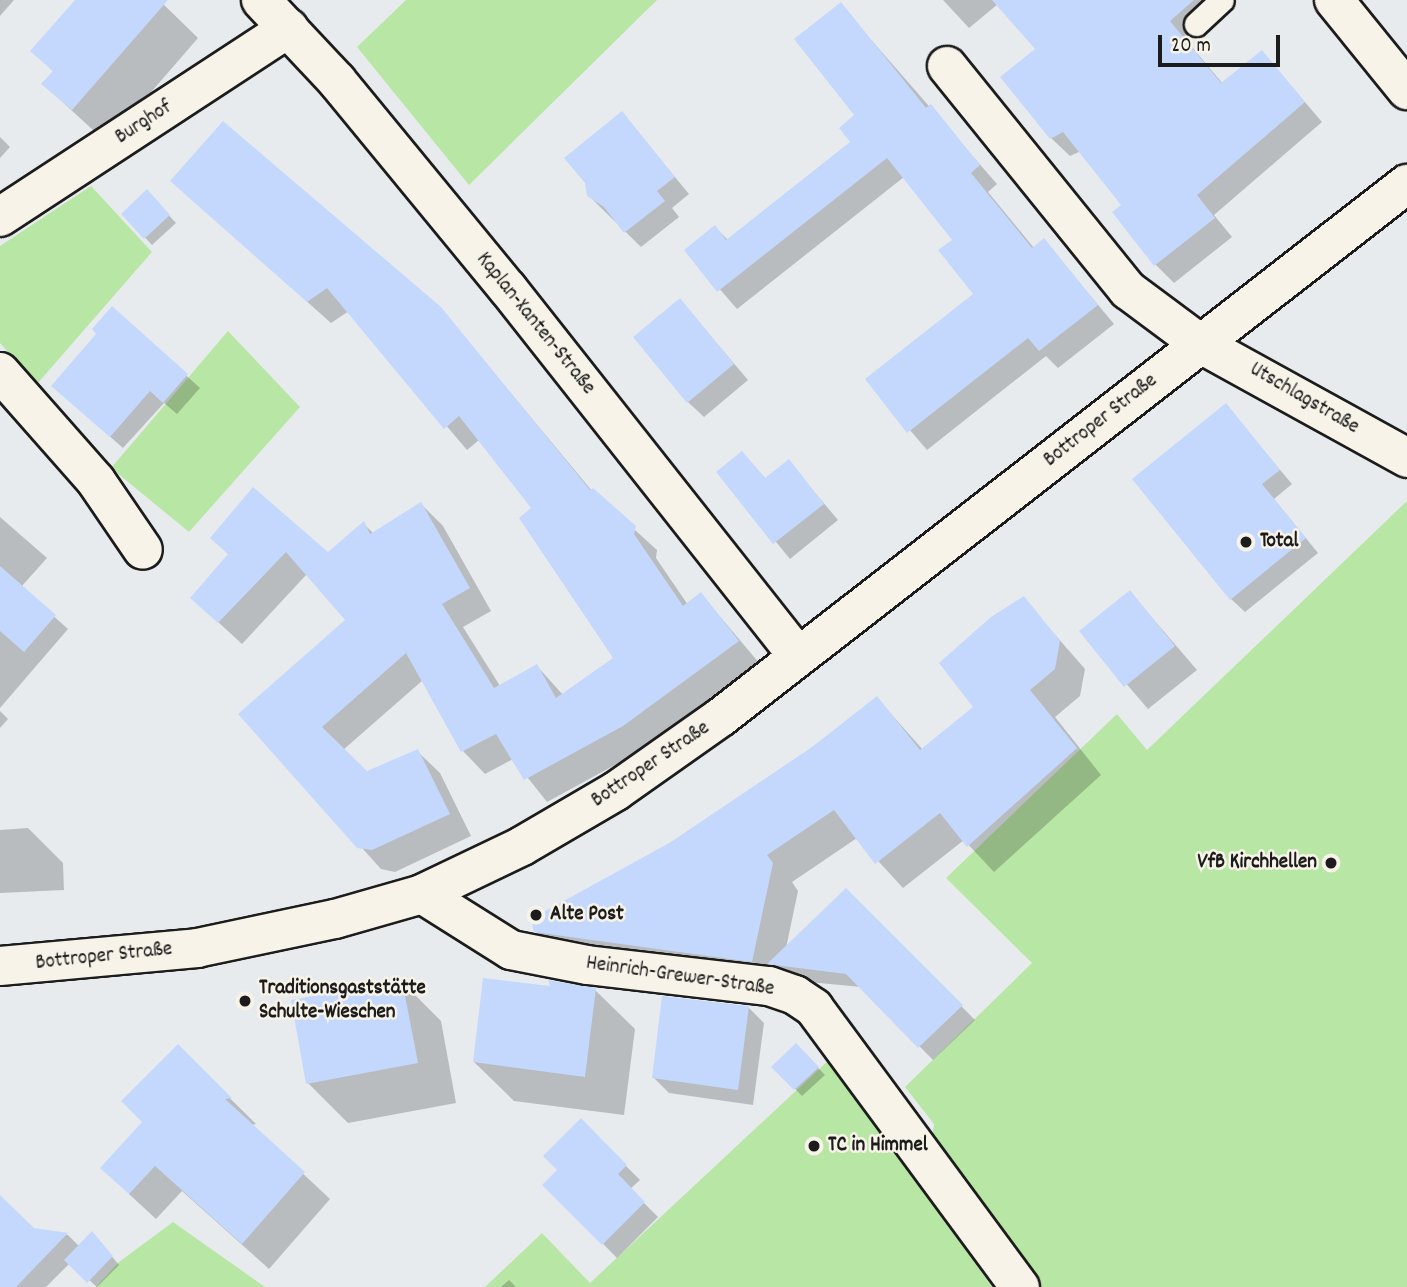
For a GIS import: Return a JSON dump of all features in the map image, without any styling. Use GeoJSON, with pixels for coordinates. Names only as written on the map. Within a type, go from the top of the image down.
{"type":"FeatureCollection","features":[{"type":"Feature","properties":{"kind":"street","name":"Kaplan-Xanten-Straße"},"geometry":{"type":"LineString","coordinates":[[261,0],[289,28],[508,289],[798,656]]}},
{"type":"Feature","properties":{"kind":"street"},"geometry":{"type":"LineString","coordinates":[[1334,0],[1407,90]]}},
{"type":"Feature","properties":{"kind":"street","name":"Burghof"},"geometry":{"type":"LineString","coordinates":[[0,217],[289,28]]}},
{"type":"Feature","properties":{"kind":"street"},"geometry":{"type":"LineString","coordinates":[[947,65],[1128,290],[1199,343]]}},
{"type":"Feature","properties":{"kind":"street","name":"Bottroper Straße"},"geometry":{"type":"LineString","coordinates":[[0,966],[197,948],[335,919],[422,894],[522,846],[617,791],[798,656],[1407,184]]}},
{"type":"Feature","properties":{"kind":"street","name":"Utschlagstraße"},"geometry":{"type":"LineString","coordinates":[[1199,343],[1407,458]]}},
{"type":"Feature","properties":{"kind":"street"},"geometry":{"type":"LineString","coordinates":[[0,372],[96,481],[143,550]]}},
{"type":"Feature","properties":{"kind":"street","name":"Heinrich-Grewer-Straße"},"geometry":{"type":"LineString","coordinates":[[422,894],[511,950],[587,965],[769,986],[795,995],[814,1009],[1020,1287]]}},
{"type":"Feature","properties":{"kind":"lane"},"geometry":{"type":"LineString","coordinates":[[1196,24],[1222,0]]}},
{"type":"Feature","properties":{"kind":"green space"},"geometry":{"type":"Polygon","coordinates":[[[406,0],[657,0],[469,185],[357,47],[406,0]]]}},
{"type":"Feature","properties":{"kind":"green space"},"geometry":{"type":"Polygon","coordinates":[[[91,186],[152,252],[37,384],[0,343],[0,246],[91,186]]]}},
{"type":"Feature","properties":{"kind":"green space"},"geometry":{"type":"Polygon","coordinates":[[[228,331],[300,407],[189,532],[111,468],[228,331]]]}},
{"type":"Feature","properties":{"kind":"green space"},"geometry":{"type":"Polygon","coordinates":[[[1407,501],[1407,1287],[1034,1287],[932,1140],[934,1124],[905,1087],[1032,963],[946,878],[1117,714],[1147,750],[1407,501]]]}},
{"type":"Feature","properties":{"kind":"green space","name":"TC in Himmel"},"geometry":{"type":"Polygon","coordinates":[[[830,1059],[992,1287],[485,1287],[542,1233],[590,1283],[830,1059]]]}},
{"type":"Feature","properties":{"kind":"green space"},"geometry":{"type":"Polygon","coordinates":[[[173,1222],[265,1287],[96,1287],[119,1262],[173,1222]]]}},
{"type":"Feature","properties":{"kind":"building"},"geometry":{"type":"Polygon","coordinates":[[[75,0],[168,0],[72,110],[41,84],[53,71],[30,51],[75,0]]]}},
{"type":"Feature","properties":{"kind":"building"},"geometry":{"type":"Polygon","coordinates":[[[992,0],[1194,0],[1170,21],[1221,83],[1262,50],[1305,102],[1197,195],[1215,218],[1154,266],[1112,212],[1121,205],[1063,132],[1050,139],[1000,77],[1035,49],[992,0]]]}},
{"type":"Feature","properties":{"kind":"building"},"geometry":{"type":"Polygon","coordinates":[[[841,2],[926,108],[931,104],[980,165],[971,173],[1032,248],[1044,238],[1098,305],[1039,351],[1028,338],[907,433],[865,379],[973,294],[938,250],[952,240],[887,158],[717,292],[684,250],[715,225],[726,240],[850,142],[839,128],[854,115],[794,39],[841,2]]]}},
{"type":"Feature","properties":{"kind":"building"},"geometry":{"type":"Polygon","coordinates":[[[622,111],[675,177],[657,191],[665,201],[624,233],[604,207],[587,196],[585,183],[564,158],[622,111]]]}},
{"type":"Feature","properties":{"kind":"building"},"geometry":{"type":"Polygon","coordinates":[[[223,121],[441,307],[590,490],[593,488],[636,526],[634,534],[683,606],[701,592],[739,641],[623,726],[524,780],[496,734],[461,752],[406,653],[322,727],[367,771],[418,749],[450,814],[372,850],[357,848],[238,714],[345,620],[286,552],[218,623],[190,598],[228,554],[210,538],[253,487],[328,552],[364,521],[370,534],[421,502],[470,588],[442,604],[494,688],[537,664],[556,698],[613,658],[519,518],[531,508],[459,416],[444,429],[327,288],[307,302],[170,181],[223,121]]]}},
{"type":"Feature","properties":{"kind":"building"},"geometry":{"type":"Polygon","coordinates":[[[147,189],[170,215],[144,239],[121,214],[147,189]]]}},
{"type":"Feature","properties":{"kind":"building"},"geometry":{"type":"Polygon","coordinates":[[[680,298],[734,364],[687,403],[633,337],[680,298]]]}},
{"type":"Feature","properties":{"kind":"building"},"geometry":{"type":"Polygon","coordinates":[[[112,306],[188,374],[163,403],[150,391],[110,437],[51,386],[96,334],[92,329],[112,306]]]}},
{"type":"Feature","properties":{"kind":"building"},"geometry":{"type":"Polygon","coordinates":[[[1226,403],[1280,470],[1262,484],[1306,538],[1230,600],[1132,479],[1226,403]]]}},
{"type":"Feature","properties":{"kind":"building"},"geometry":{"type":"Polygon","coordinates":[[[742,451],[765,478],[789,459],[824,504],[773,544],[716,472],[742,451]]]}},
{"type":"Feature","properties":{"kind":"building"},"geometry":{"type":"Polygon","coordinates":[[[0,566],[56,615],[24,652],[0,631],[0,566]]]}},
{"type":"Feature","properties":{"kind":"building"},"geometry":{"type":"Polygon","coordinates":[[[1130,590],[1175,646],[1124,687],[1079,631],[1130,590]]]}},
{"type":"Feature","properties":{"kind":"building"},"geometry":{"type":"Polygon","coordinates":[[[1024,596],[1060,641],[1055,669],[1030,690],[1077,748],[967,847],[940,813],[875,864],[834,810],[767,855],[773,863],[752,962],[534,932],[531,919],[671,842],[812,747],[877,696],[920,750],[973,707],[939,663],[991,617],[1024,596]]]}},
{"type":"Feature","properties":{"kind":"building"},"geometry":{"type":"Polygon","coordinates":[[[846,888],[963,1005],[918,1048],[846,974],[767,964],[846,888]]]}},
{"type":"Feature","properties":{"kind":"building"},"geometry":{"type":"Polygon","coordinates":[[[483,978],[550,986],[548,980],[596,988],[585,1077],[473,1062],[483,978]]]}},
{"type":"Feature","properties":{"kind":"building"},"geometry":{"type":"Polygon","coordinates":[[[402,980],[418,1063],[306,1084],[291,1000],[402,980]]]}},
{"type":"Feature","properties":{"kind":"building"},"geometry":{"type":"Polygon","coordinates":[[[662,996],[749,1006],[738,1090],[652,1078],[662,996]]]}},
{"type":"Feature","properties":{"kind":"building"},"geometry":{"type":"Polygon","coordinates":[[[796,1043],[819,1067],[794,1090],[771,1067],[796,1043]]]}},
{"type":"Feature","properties":{"kind":"building"},"geometry":{"type":"Polygon","coordinates":[[[178,1044],[232,1098],[225,1099],[305,1172],[242,1244],[155,1166],[129,1194],[100,1168],[142,1122],[121,1101],[178,1044]]]}},
{"type":"Feature","properties":{"kind":"building"},"geometry":{"type":"Polygon","coordinates":[[[581,1118],[627,1165],[618,1174],[645,1202],[602,1245],[542,1185],[557,1170],[543,1156],[581,1118]]]}},
{"type":"Feature","properties":{"kind":"building"},"geometry":{"type":"Polygon","coordinates":[[[0,1195],[34,1228],[68,1233],[16,1287],[0,1287],[0,1195]]]}},
{"type":"Feature","properties":{"kind":"building"},"geometry":{"type":"Polygon","coordinates":[[[92,1231],[113,1256],[87,1283],[64,1260],[92,1231]]]}},
{"type":"Feature","properties":{"kind":"place","name":"Total"},"geometry":{"type":"Point","coordinates":[1246,542]}},
{"type":"Feature","properties":{"kind":"place","name":"VfB Kirchhellen"},"geometry":{"type":"Point","coordinates":[1331,863]}},
{"type":"Feature","properties":{"kind":"place","name":"Alte Post"},"geometry":{"type":"Point","coordinates":[536,915]}},
{"type":"Feature","properties":{"kind":"place","name":"Traditionsgaststätte Schulte-Wieschen"},"geometry":{"type":"Point","coordinates":[245,1001]}},
{"type":"Feature","properties":{"kind":"place","name":"TC in Himmel"},"geometry":{"type":"Point","coordinates":[814,1146]}}]}
